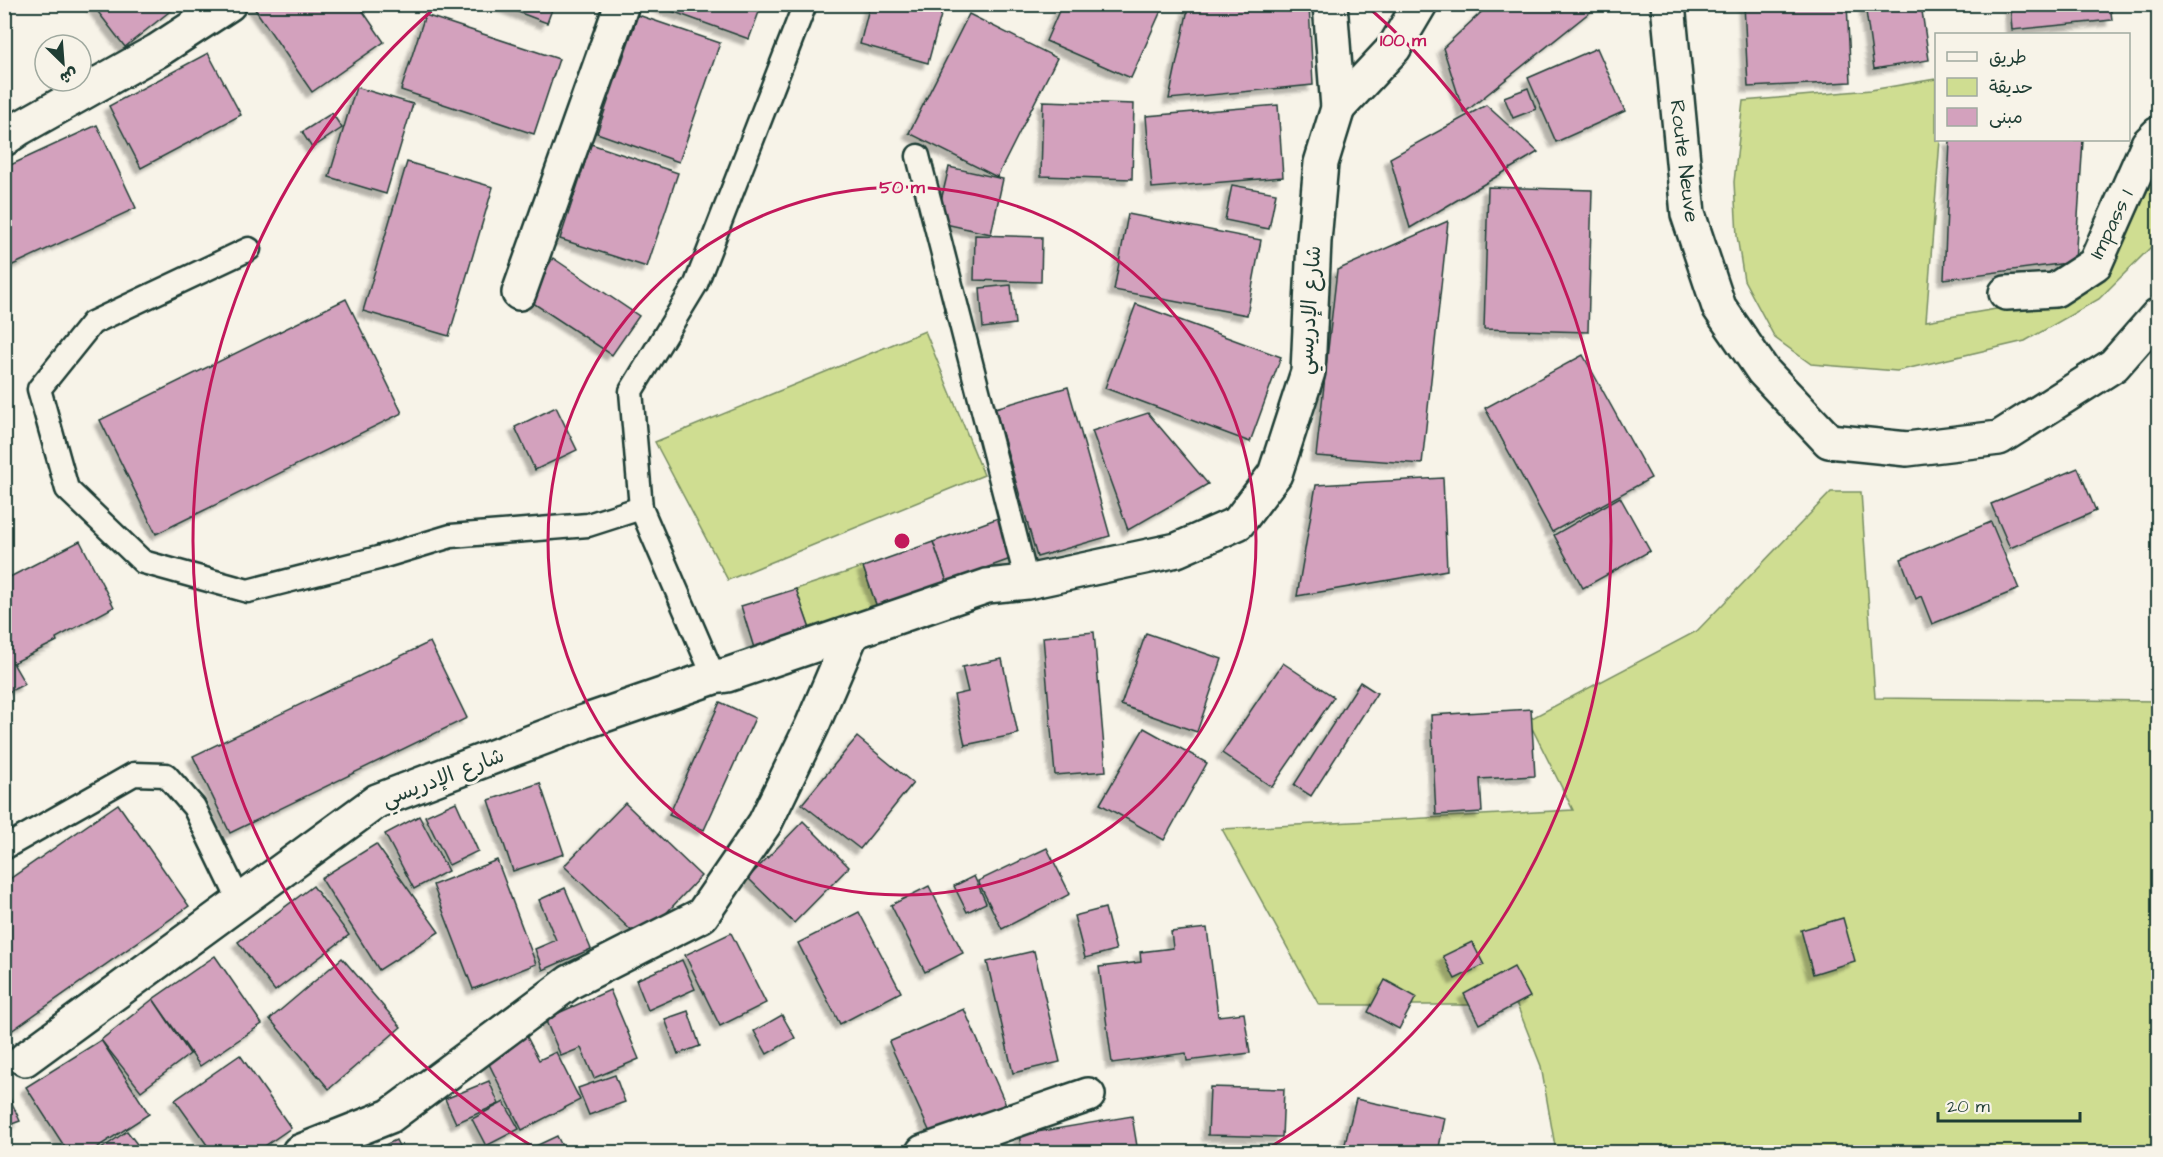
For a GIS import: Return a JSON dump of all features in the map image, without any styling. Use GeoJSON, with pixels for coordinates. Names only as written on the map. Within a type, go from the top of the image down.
{"type":"FeatureCollection","features":[{"type":"Feature","properties":{"kind":"street"},"geometry":{"type":"LineString","coordinates":[[4,139],[158,51],[230,4]]}},
{"type":"Feature","properties":{"kind":"street"},"geometry":{"type":"LineString","coordinates":[[519,293],[622,4]]}},
{"type":"Feature","properties":{"kind":"street","name":"شارع الإدريسي"},"geometry":{"type":"LineString","coordinates":[[25,1059],[377,801],[584,722],[714,676],[727,675],[987,586],[1027,582],[1177,550],[1238,523],[1275,474],[1308,372],[1314,241],[1321,163],[1338,108],[1330,4]]}},
{"type":"Feature","properties":{"kind":"street"},"geometry":{"type":"LineString","coordinates":[[1338,108],[1394,48],[1420,4]]}},
{"type":"Feature","properties":{"kind":"street","name":"Route Neuve"},"geometry":{"type":"LineString","coordinates":[[1668,4],[1688,214],[1719,307],[1763,371],[1829,441],[1907,449],[1999,438],[2114,365],[2158,315]]}},
{"type":"Feature","properties":{"kind":"street","name":"Impass 1"},"geometry":{"type":"LineString","coordinates":[[2006,293],[2055,290],[2095,264],[2148,144],[2158,134]]}},
{"type":"Feature","properties":{"kind":"street"},"geometry":{"type":"LineString","coordinates":[[299,1152],[390,1116],[570,982],[702,915],[765,823],[812,726],[852,633]]}},
{"type":"Feature","properties":{"kind":"street"},"geometry":{"type":"LineString","coordinates":[[923,1152],[1088,1095]]}},
{"type":"Feature","properties":{"kind":"lane"},"geometry":{"type":"LineString","coordinates":[[714,676],[641,508],[631,391],[696,284],[805,4]]}},
{"type":"Feature","properties":{"kind":"lane"},"geometry":{"type":"LineString","coordinates":[[918,156],[1027,582]]}},
{"type":"Feature","properties":{"kind":"lane"},"geometry":{"type":"LineString","coordinates":[[249,249],[92,323],[39,389],[67,489],[143,562],[248,591],[378,558],[451,536],[588,525],[641,508]]}},
{"type":"Feature","properties":{"kind":"lane"},"geometry":{"type":"LineString","coordinates":[[4,848],[134,774],[166,775],[194,807],[240,902]]}},
{"type":"Feature","properties":{"kind":"green space"},"geometry":{"type":"Polygon","coordinates":[[[1935,79],[1935,141],[1940,141],[1926,321],[2065,297],[2100,273],[2122,246],[2158,168],[2158,240],[2099,299],[2025,341],[1897,371],[1811,364],[1775,338],[1744,280],[1737,236],[1734,182],[1743,101],[1871,90],[1935,79]]]}},
{"type":"Feature","properties":{"kind":"green space"},"geometry":{"type":"Polygon","coordinates":[[[925,331],[984,475],[728,580],[655,442],[925,331]]]}},
{"type":"Feature","properties":{"kind":"green space"},"geometry":{"type":"Polygon","coordinates":[[[1831,492],[1861,492],[1875,698],[2158,701],[2158,1152],[1556,1152],[1541,1066],[1517,1005],[1319,1005],[1222,829],[1573,810],[1528,720],[1697,631],[1831,492]]]}},
{"type":"Feature","properties":{"kind":"green space"},"geometry":{"type":"Polygon","coordinates":[[[863,567],[877,607],[810,629],[796,589],[863,567]]]}},
{"type":"Feature","properties":{"kind":"building"},"geometry":{"type":"Polygon","coordinates":[[[92,4],[179,4],[125,47],[92,4]]]}},
{"type":"Feature","properties":{"kind":"building"},"geometry":{"type":"Polygon","coordinates":[[[358,4],[384,42],[312,92],[252,5],[358,4]]]}},
{"type":"Feature","properties":{"kind":"building"},"geometry":{"type":"Polygon","coordinates":[[[497,4],[554,4],[547,23],[497,4]]]}},
{"type":"Feature","properties":{"kind":"building"},"geometry":{"type":"Polygon","coordinates":[[[652,4],[762,4],[749,39],[652,4]]]}},
{"type":"Feature","properties":{"kind":"building"},"geometry":{"type":"Polygon","coordinates":[[[870,4],[944,4],[928,63],[860,44],[870,4]]]}},
{"type":"Feature","properties":{"kind":"building"},"geometry":{"type":"Polygon","coordinates":[[[1062,4],[1164,4],[1131,78],[1046,41],[1062,4]]]}},
{"type":"Feature","properties":{"kind":"building"},"geometry":{"type":"Polygon","coordinates":[[[1189,4],[1309,4],[1313,85],[1169,99],[1189,4]]]}},
{"type":"Feature","properties":{"kind":"building"},"geometry":{"type":"Polygon","coordinates":[[[1490,4],[1600,4],[1464,113],[1443,48],[1490,4]]]}},
{"type":"Feature","properties":{"kind":"building"},"geometry":{"type":"Polygon","coordinates":[[[1744,4],[1847,4],[1851,82],[1748,87],[1744,4]]]}},
{"type":"Feature","properties":{"kind":"building"},"geometry":{"type":"Polygon","coordinates":[[[1865,4],[1921,4],[1929,60],[1874,69],[1865,4]]]}},
{"type":"Feature","properties":{"kind":"building"},"geometry":{"type":"Polygon","coordinates":[[[2010,4],[2110,4],[2112,20],[2012,30],[2010,4]]]}},
{"type":"Feature","properties":{"kind":"building"},"geometry":{"type":"Polygon","coordinates":[[[969,14],[1057,58],[997,177],[909,133],[969,14]]]}},
{"type":"Feature","properties":{"kind":"building"},"geometry":{"type":"Polygon","coordinates":[[[425,15],[559,59],[534,134],[401,90],[425,15]]]}},
{"type":"Feature","properties":{"kind":"building"},"geometry":{"type":"Polygon","coordinates":[[[638,15],[720,43],[679,162],[597,133],[638,15]]]}},
{"type":"Feature","properties":{"kind":"building"},"geometry":{"type":"Polygon","coordinates":[[[1597,48],[1625,111],[1556,142],[1528,78],[1597,48]]]}},
{"type":"Feature","properties":{"kind":"building"},"geometry":{"type":"Polygon","coordinates":[[[208,53],[241,115],[141,168],[109,106],[208,53]]]}},
{"type":"Feature","properties":{"kind":"building"},"geometry":{"type":"Polygon","coordinates":[[[356,87],[413,104],[386,194],[329,177],[356,87]]]}},
{"type":"Feature","properties":{"kind":"building"},"geometry":{"type":"Polygon","coordinates":[[[1528,88],[1536,109],[1513,118],[1504,97],[1528,88]]]}},
{"type":"Feature","properties":{"kind":"building"},"geometry":{"type":"Polygon","coordinates":[[[1043,101],[1134,104],[1132,179],[1041,176],[1043,101]]]}},
{"type":"Feature","properties":{"kind":"building"},"geometry":{"type":"Polygon","coordinates":[[[1278,105],[1283,177],[1152,188],[1146,116],[1278,105]]]}},
{"type":"Feature","properties":{"kind":"building"},"geometry":{"type":"Polygon","coordinates":[[[1486,105],[1538,152],[1410,228],[1390,158],[1486,105]]]}},
{"type":"Feature","properties":{"kind":"building"},"geometry":{"type":"Polygon","coordinates":[[[332,113],[342,128],[312,148],[302,132],[332,113]]]}},
{"type":"Feature","properties":{"kind":"building"},"geometry":{"type":"Polygon","coordinates":[[[97,125],[136,208],[4,269],[4,168],[97,125]]]}},
{"type":"Feature","properties":{"kind":"building"},"geometry":{"type":"Polygon","coordinates":[[[1950,141],[2083,141],[2075,262],[1944,279],[1950,141]]]}},
{"type":"Feature","properties":{"kind":"building"},"geometry":{"type":"Polygon","coordinates":[[[591,144],[678,173],[647,267],[560,239],[591,144]]]}},
{"type":"Feature","properties":{"kind":"building"},"geometry":{"type":"Polygon","coordinates":[[[407,162],[493,187],[449,336],[363,311],[407,162]]]}},
{"type":"Feature","properties":{"kind":"building"},"geometry":{"type":"Polygon","coordinates":[[[949,167],[1003,179],[991,234],[936,222],[949,167]]]}},
{"type":"Feature","properties":{"kind":"building"},"geometry":{"type":"Polygon","coordinates":[[[1232,185],[1276,193],[1269,229],[1225,220],[1232,185]]]}},
{"type":"Feature","properties":{"kind":"building"},"geometry":{"type":"Polygon","coordinates":[[[1488,187],[1592,190],[1588,332],[1484,329],[1488,187]]]}},
{"type":"Feature","properties":{"kind":"building"},"geometry":{"type":"Polygon","coordinates":[[[1128,214],[1261,240],[1247,315],[1114,290],[1128,214]]]}},
{"type":"Feature","properties":{"kind":"building"},"geometry":{"type":"Polygon","coordinates":[[[1448,221],[1422,464],[1316,456],[1337,270],[1448,221]]]}},
{"type":"Feature","properties":{"kind":"building"},"geometry":{"type":"Polygon","coordinates":[[[975,235],[1042,237],[1041,282],[974,280],[975,235]]]}},
{"type":"Feature","properties":{"kind":"building"},"geometry":{"type":"Polygon","coordinates":[[[553,258],[639,316],[612,355],[527,299],[553,258]]]}},
{"type":"Feature","properties":{"kind":"building"},"geometry":{"type":"Polygon","coordinates":[[[1011,285],[1015,324],[983,328],[980,288],[1011,285]]]}},
{"type":"Feature","properties":{"kind":"building"},"geometry":{"type":"Polygon","coordinates":[[[346,299],[402,413],[156,534],[100,420],[346,299]]]}},
{"type":"Feature","properties":{"kind":"building"},"geometry":{"type":"Polygon","coordinates":[[[1136,304],[1281,357],[1250,442],[1105,388],[1136,304]]]}},
{"type":"Feature","properties":{"kind":"building"},"geometry":{"type":"Polygon","coordinates":[[[1583,355],[1651,478],[1552,532],[1485,408],[1583,355]]]}},
{"type":"Feature","properties":{"kind":"building"},"geometry":{"type":"Polygon","coordinates":[[[1068,387],[1110,536],[1037,557],[995,408],[1068,387]]]}},
{"type":"Feature","properties":{"kind":"building"},"geometry":{"type":"Polygon","coordinates":[[[556,407],[577,450],[535,470],[515,427],[556,407]]]}},
{"type":"Feature","properties":{"kind":"building"},"geometry":{"type":"Polygon","coordinates":[[[1148,413],[1208,484],[1128,530],[1092,431],[1148,413]]]}},
{"type":"Feature","properties":{"kind":"building"},"geometry":{"type":"Polygon","coordinates":[[[2078,468],[2096,511],[2010,548],[1991,504],[2078,468]]]}},
{"type":"Feature","properties":{"kind":"building"},"geometry":{"type":"Polygon","coordinates":[[[1443,478],[1447,570],[1297,596],[1316,485],[1443,478]]]}},
{"type":"Feature","properties":{"kind":"building"},"geometry":{"type":"Polygon","coordinates":[[[1620,497],[1650,551],[1583,588],[1554,535],[1620,497]]]}},
{"type":"Feature","properties":{"kind":"building"},"geometry":{"type":"Polygon","coordinates":[[[1001,517],[1016,557],[947,582],[933,542],[1001,517]]]}},
{"type":"Feature","properties":{"kind":"building"},"geometry":{"type":"Polygon","coordinates":[[[1991,522],[2019,589],[1932,624],[1921,596],[1916,599],[1901,559],[1991,522]]]}},
{"type":"Feature","properties":{"kind":"building"},"geometry":{"type":"Polygon","coordinates":[[[80,541],[114,607],[56,638],[57,641],[13,663],[25,684],[4,694],[4,580],[80,541]]]}},
{"type":"Feature","properties":{"kind":"building"},"geometry":{"type":"Polygon","coordinates":[[[933,542],[947,582],[877,607],[863,567],[933,542]]]}},
{"type":"Feature","properties":{"kind":"building"},"geometry":{"type":"Polygon","coordinates":[[[796,589],[810,629],[754,648],[741,606],[796,589]]]}},
{"type":"Feature","properties":{"kind":"building"},"geometry":{"type":"Polygon","coordinates":[[[1094,632],[1106,771],[1055,775],[1043,637],[1094,632]]]}},
{"type":"Feature","properties":{"kind":"building"},"geometry":{"type":"Polygon","coordinates":[[[1146,633],[1222,659],[1197,732],[1121,705],[1146,633]]]}},
{"type":"Feature","properties":{"kind":"building"},"geometry":{"type":"Polygon","coordinates":[[[430,642],[467,718],[230,833],[193,756],[430,642]]]}},
{"type":"Feature","properties":{"kind":"building"},"geometry":{"type":"Polygon","coordinates":[[[1002,659],[1018,734],[965,745],[954,695],[968,692],[962,667],[1002,659]]]}},
{"type":"Feature","properties":{"kind":"building"},"geometry":{"type":"Polygon","coordinates":[[[1283,663],[1334,697],[1272,787],[1222,753],[1283,663]]]}},
{"type":"Feature","properties":{"kind":"building"},"geometry":{"type":"Polygon","coordinates":[[[1360,682],[1377,693],[1311,796],[1294,785],[1360,682]]]}},
{"type":"Feature","properties":{"kind":"building"},"geometry":{"type":"Polygon","coordinates":[[[720,702],[755,718],[704,830],[669,815],[720,702]]]}},
{"type":"Feature","properties":{"kind":"building"},"geometry":{"type":"Polygon","coordinates":[[[1531,709],[1535,776],[1480,779],[1482,812],[1436,815],[1431,715],[1531,709]]]}},
{"type":"Feature","properties":{"kind":"building"},"geometry":{"type":"Polygon","coordinates":[[[1144,728],[1207,763],[1164,840],[1100,804],[1144,728]]]}},
{"type":"Feature","properties":{"kind":"building"},"geometry":{"type":"Polygon","coordinates":[[[857,737],[913,783],[860,849],[802,804],[857,737]]]}},
{"type":"Feature","properties":{"kind":"building"},"geometry":{"type":"Polygon","coordinates":[[[540,783],[564,854],[513,871],[489,800],[540,783]]]}},
{"type":"Feature","properties":{"kind":"building"},"geometry":{"type":"Polygon","coordinates":[[[456,802],[478,851],[449,865],[425,816],[456,802]]]}},
{"type":"Feature","properties":{"kind":"building"},"geometry":{"type":"Polygon","coordinates":[[[625,803],[701,876],[641,940],[564,866],[625,803]]]}},
{"type":"Feature","properties":{"kind":"building"},"geometry":{"type":"Polygon","coordinates":[[[118,804],[189,906],[4,1036],[4,883],[118,804]]]}},
{"type":"Feature","properties":{"kind":"building"},"geometry":{"type":"Polygon","coordinates":[[[419,816],[448,871],[414,889],[385,834],[419,816]]]}},
{"type":"Feature","properties":{"kind":"building"},"geometry":{"type":"Polygon","coordinates":[[[803,821],[849,867],[794,923],[748,878],[803,821]]]}},
{"type":"Feature","properties":{"kind":"building"},"geometry":{"type":"Polygon","coordinates":[[[376,844],[439,932],[379,970],[321,878],[376,844]]]}},
{"type":"Feature","properties":{"kind":"building"},"geometry":{"type":"Polygon","coordinates":[[[1047,848],[1070,894],[1002,929],[978,881],[1047,848]]]}},
{"type":"Feature","properties":{"kind":"building"},"geometry":{"type":"Polygon","coordinates":[[[497,860],[536,964],[473,989],[433,885],[497,860]]]}},
{"type":"Feature","properties":{"kind":"building"},"geometry":{"type":"Polygon","coordinates":[[[974,876],[986,903],[967,912],[954,886],[974,876]]]}},
{"type":"Feature","properties":{"kind":"building"},"geometry":{"type":"Polygon","coordinates":[[[313,886],[349,935],[275,991],[238,942],[313,886]]]}},
{"type":"Feature","properties":{"kind":"building"},"geometry":{"type":"Polygon","coordinates":[[[929,886],[963,953],[925,972],[891,905],[929,886]]]}},
{"type":"Feature","properties":{"kind":"building"},"geometry":{"type":"Polygon","coordinates":[[[565,888],[591,949],[543,970],[535,949],[556,940],[539,900],[565,888]]]}},
{"type":"Feature","properties":{"kind":"building"},"geometry":{"type":"Polygon","coordinates":[[[1105,908],[1116,950],[1085,958],[1074,916],[1105,908]]]}},
{"type":"Feature","properties":{"kind":"building"},"geometry":{"type":"Polygon","coordinates":[[[859,912],[901,992],[840,1024],[798,943],[859,912]]]}},
{"type":"Feature","properties":{"kind":"building"},"geometry":{"type":"Polygon","coordinates":[[[1843,918],[1855,961],[1813,974],[1801,930],[1843,918]]]}},
{"type":"Feature","properties":{"kind":"building"},"geometry":{"type":"Polygon","coordinates":[[[1207,928],[1218,1016],[1244,1013],[1250,1053],[1187,1061],[1186,1053],[1112,1063],[1099,967],[1141,962],[1140,952],[1173,948],[1171,932],[1207,928]]]}},
{"type":"Feature","properties":{"kind":"building"},"geometry":{"type":"Polygon","coordinates":[[[731,933],[766,1003],[720,1026],[685,955],[731,933]]]}},
{"type":"Feature","properties":{"kind":"building"},"geometry":{"type":"Polygon","coordinates":[[[1472,942],[1484,965],[1455,979],[1443,956],[1472,942]]]}},
{"type":"Feature","properties":{"kind":"building"},"geometry":{"type":"Polygon","coordinates":[[[1034,951],[1060,1062],[1013,1073],[987,962],[1034,951]]]}},
{"type":"Feature","properties":{"kind":"building"},"geometry":{"type":"Polygon","coordinates":[[[215,956],[262,1024],[200,1066],[153,999],[215,956]]]}},
{"type":"Feature","properties":{"kind":"building"},"geometry":{"type":"Polygon","coordinates":[[[342,958],[401,1027],[329,1089],[270,1019],[342,958]]]}},
{"type":"Feature","properties":{"kind":"building"},"geometry":{"type":"Polygon","coordinates":[[[682,960],[695,989],[648,1010],[636,980],[682,960]]]}},
{"type":"Feature","properties":{"kind":"building"},"geometry":{"type":"Polygon","coordinates":[[[1514,967],[1530,997],[1479,1024],[1464,994],[1514,967]]]}},
{"type":"Feature","properties":{"kind":"building"},"geometry":{"type":"Polygon","coordinates":[[[1385,980],[1416,997],[1399,1029],[1368,1012],[1385,980]]]}},
{"type":"Feature","properties":{"kind":"building"},"geometry":{"type":"Polygon","coordinates":[[[610,990],[639,1059],[594,1078],[581,1048],[561,1056],[545,1019],[610,990]]]}},
{"type":"Feature","properties":{"kind":"building"},"geometry":{"type":"Polygon","coordinates":[[[153,999],[190,1054],[141,1091],[101,1040],[153,999]]]}},
{"type":"Feature","properties":{"kind":"building"},"geometry":{"type":"Polygon","coordinates":[[[964,1009],[1006,1105],[932,1137],[889,1042],[964,1009]]]}},
{"type":"Feature","properties":{"kind":"building"},"geometry":{"type":"Polygon","coordinates":[[[688,1011],[700,1046],[678,1054],[665,1019],[688,1011]]]}},
{"type":"Feature","properties":{"kind":"building"},"geometry":{"type":"Polygon","coordinates":[[[782,1015],[795,1038],[767,1054],[754,1031],[782,1015]]]}},
{"type":"Feature","properties":{"kind":"building"},"geometry":{"type":"Polygon","coordinates":[[[525,1033],[539,1060],[556,1052],[580,1100],[522,1130],[484,1054],[525,1033]]]}},
{"type":"Feature","properties":{"kind":"building"},"geometry":{"type":"Polygon","coordinates":[[[101,1040],[149,1114],[90,1152],[68,1152],[26,1087],[101,1040]]]}},
{"type":"Feature","properties":{"kind":"building"},"geometry":{"type":"Polygon","coordinates":[[[240,1055],[291,1128],[256,1152],[212,1152],[175,1100],[240,1055]]]}},
{"type":"Feature","properties":{"kind":"building"},"geometry":{"type":"Polygon","coordinates":[[[615,1075],[625,1102],[589,1115],[578,1088],[615,1075]]]}},
{"type":"Feature","properties":{"kind":"building"},"geometry":{"type":"Polygon","coordinates":[[[489,1081],[499,1104],[456,1123],[445,1099],[489,1081]]]}},
{"type":"Feature","properties":{"kind":"building"},"geometry":{"type":"Polygon","coordinates":[[[4,1085],[20,1121],[4,1127],[4,1085]]]}},
{"type":"Feature","properties":{"kind":"building"},"geometry":{"type":"Polygon","coordinates":[[[1210,1087],[1284,1089],[1282,1137],[1208,1135],[1210,1087]]]}},
{"type":"Feature","properties":{"kind":"building"},"geometry":{"type":"Polygon","coordinates":[[[1356,1099],[1445,1118],[1438,1152],[1343,1152],[1356,1099]]]}},
{"type":"Feature","properties":{"kind":"building"},"geometry":{"type":"Polygon","coordinates":[[[504,1102],[519,1129],[486,1146],[472,1119],[504,1102]]]}},
{"type":"Feature","properties":{"kind":"building"},"geometry":{"type":"Polygon","coordinates":[[[1132,1116],[1138,1152],[1022,1152],[1019,1135],[1132,1116]]]}},
{"type":"Feature","properties":{"kind":"building"},"geometry":{"type":"Polygon","coordinates":[[[127,1131],[143,1152],[97,1152],[127,1131]]]}},
{"type":"Feature","properties":{"kind":"building"},"geometry":{"type":"Polygon","coordinates":[[[557,1136],[565,1152],[523,1152],[557,1136]]]}},
{"type":"Feature","properties":{"kind":"building"},"geometry":{"type":"Polygon","coordinates":[[[396,1140],[402,1152],[369,1152],[396,1140]]]}}]}
